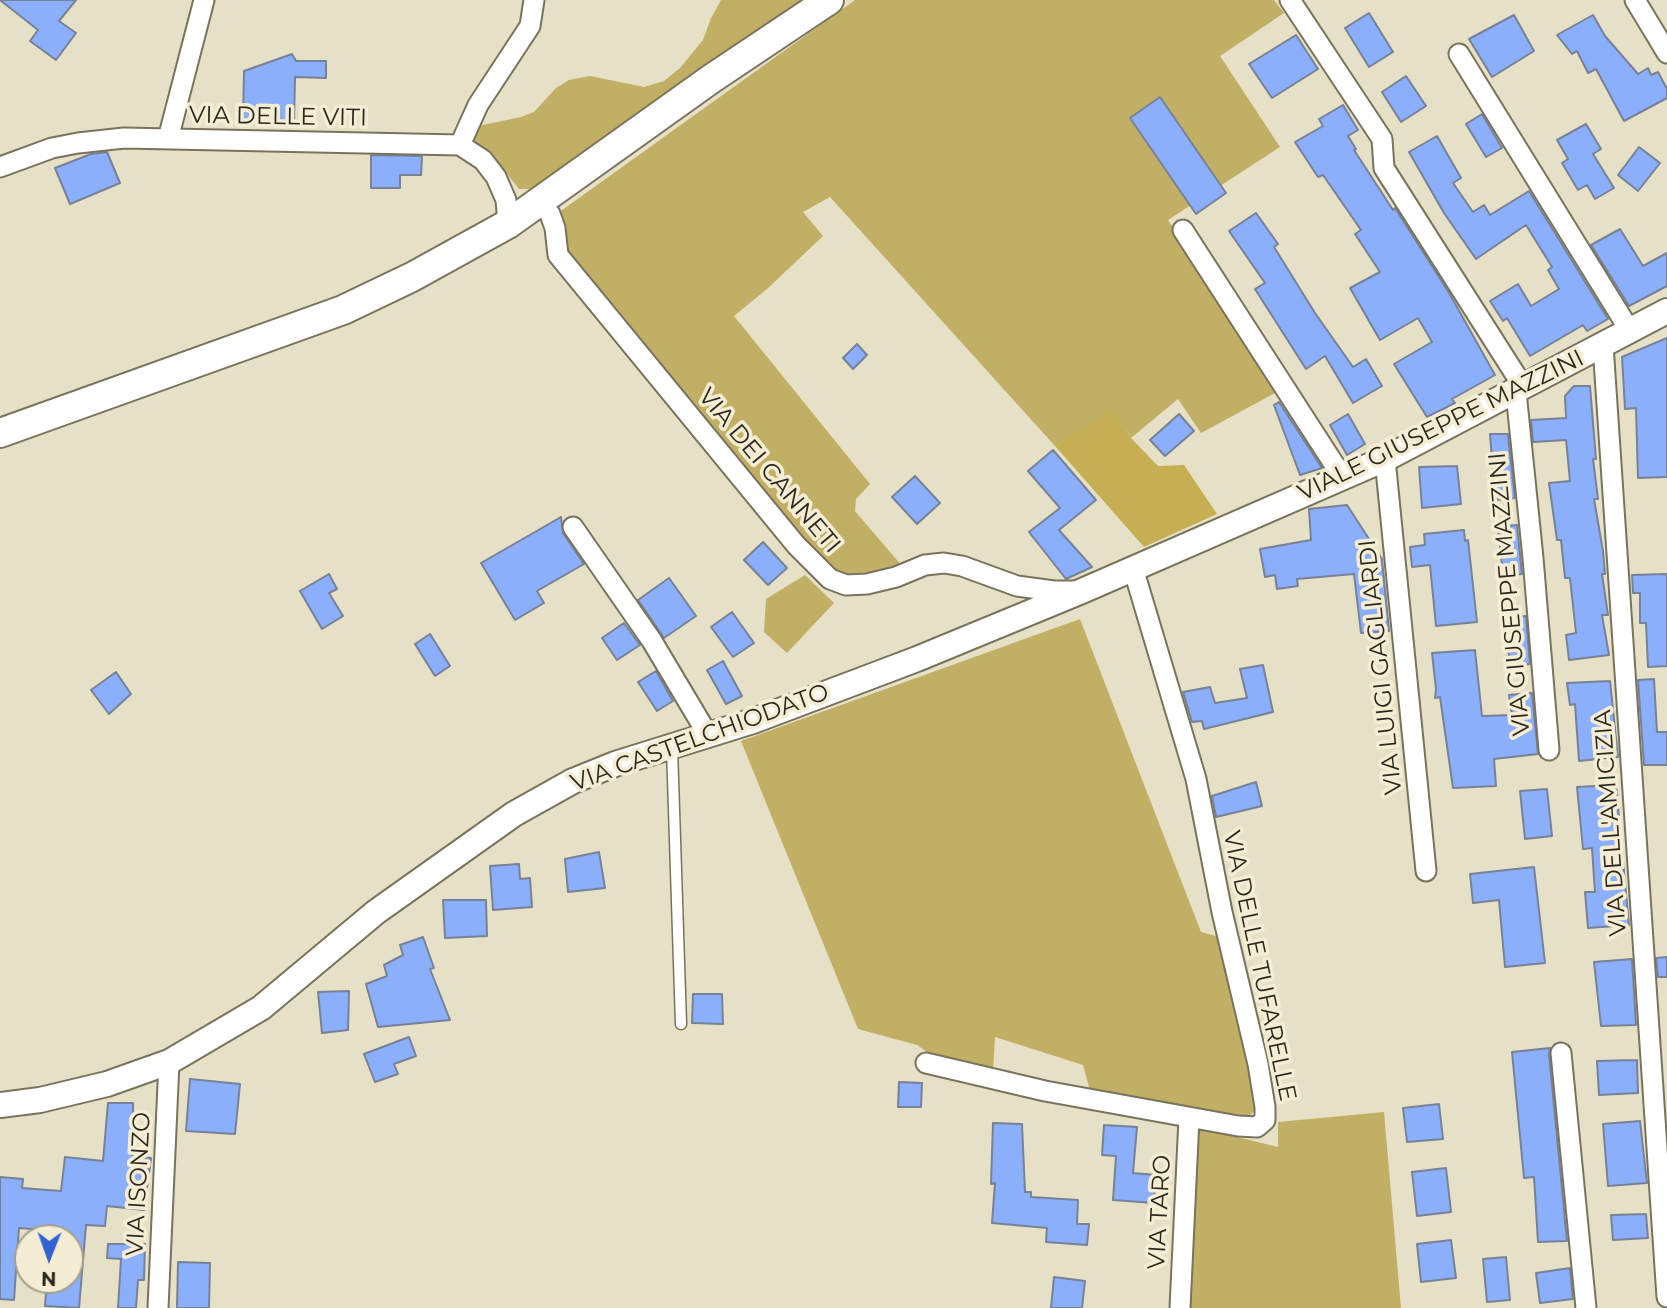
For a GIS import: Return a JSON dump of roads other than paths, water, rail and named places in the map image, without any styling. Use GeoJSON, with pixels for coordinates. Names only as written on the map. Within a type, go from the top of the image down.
{"type":"FeatureCollection","features":[{"type":"Feature","properties":{"kind":"main road"},"geometry":{"type":"LineString","coordinates":[[0,433],[343,310],[412,277],[508,224],[711,79],[829,0]]}},
{"type":"Feature","properties":{"kind":"street"},"geometry":{"type":"LineString","coordinates":[[168,139],[204,0]]}},
{"type":"Feature","properties":{"kind":"street"},"geometry":{"type":"LineString","coordinates":[[508,224],[506,200],[496,177],[483,160],[460,145],[478,105],[530,26],[534,0]]}},
{"type":"Feature","properties":{"kind":"street"},"geometry":{"type":"LineString","coordinates":[[1290,0],[1382,139],[1384,168],[1520,390]]}},
{"type":"Feature","properties":{"kind":"street"},"geometry":{"type":"LineString","coordinates":[[1635,0],[1667,53]]}},
{"type":"Feature","properties":{"kind":"street"},"geometry":{"type":"LineString","coordinates":[[1459,54],[1630,331]]}},
{"type":"Feature","properties":{"kind":"street","name":"VIA DELLE VITI"},"geometry":{"type":"LineString","coordinates":[[0,167],[52,148],[134,137],[460,145]]}},
{"type":"Feature","properties":{"kind":"street","name":"VIA DEI CANNETI"},"geometry":{"type":"LineString","coordinates":[[550,214],[555,228],[558,255],[796,545],[830,579],[846,585],[867,584],[931,563],[944,563],[962,566],[1017,586],[1054,592],[1082,591]]}},
{"type":"Feature","properties":{"kind":"street"},"geometry":{"type":"LineString","coordinates":[[1183,230],[1343,478]]}},
{"type":"Feature","properties":{"kind":"street","name":"VIALE GIUSEPPE MAZZINI"},"geometry":{"type":"LineString","coordinates":[[1133,568],[1385,459],[1667,311]]}},
{"type":"Feature","properties":{"kind":"street","name":"VIA DELL'AMICIZIA"},"geometry":{"type":"LineString","coordinates":[[1603,345],[1667,1297]]}},
{"type":"Feature","properties":{"kind":"street","name":"VIA GIUSEPPE MAZZINI"},"geometry":{"type":"LineString","coordinates":[[1520,390],[1549,750]]}},
{"type":"Feature","properties":{"kind":"street","name":"VIA LUIGI GAGLIARDI"},"geometry":{"type":"LineString","coordinates":[[1385,459],[1426,871]]}},
{"type":"Feature","properties":{"kind":"street"},"geometry":{"type":"LineString","coordinates":[[573,527],[652,641],[708,735]]}},
{"type":"Feature","properties":{"kind":"street","name":"VIA CASTELCHIODATO"},"geometry":{"type":"LineString","coordinates":[[0,1105],[40,1100],[107,1084],[169,1062],[277,997],[376,912],[514,814],[587,775],[753,720],[917,659],[1133,568]]}},
{"type":"Feature","properties":{"kind":"street","name":"VIA DELLE TUFARELLE"},"geometry":{"type":"LineString","coordinates":[[926,1063],[1045,1091],[1246,1128],[1257,1127],[1265,1120],[1254,1045],[1224,923],[1196,779],[1133,568]]}},
{"type":"Feature","properties":{"kind":"street"},"geometry":{"type":"LineString","coordinates":[[1561,1054],[1586,1308]]}},
{"type":"Feature","properties":{"kind":"street","name":"VIA ISONZO"},"geometry":{"type":"LineString","coordinates":[[158,1308],[169,1062]]}},
{"type":"Feature","properties":{"kind":"street","name":"VIA TARO"},"geometry":{"type":"LineString","coordinates":[[1180,1308],[1189,1118]]}},
{"type":"Feature","properties":{"kind":"lane"},"geometry":{"type":"LineString","coordinates":[[672,746],[681,1024]]}}]}
